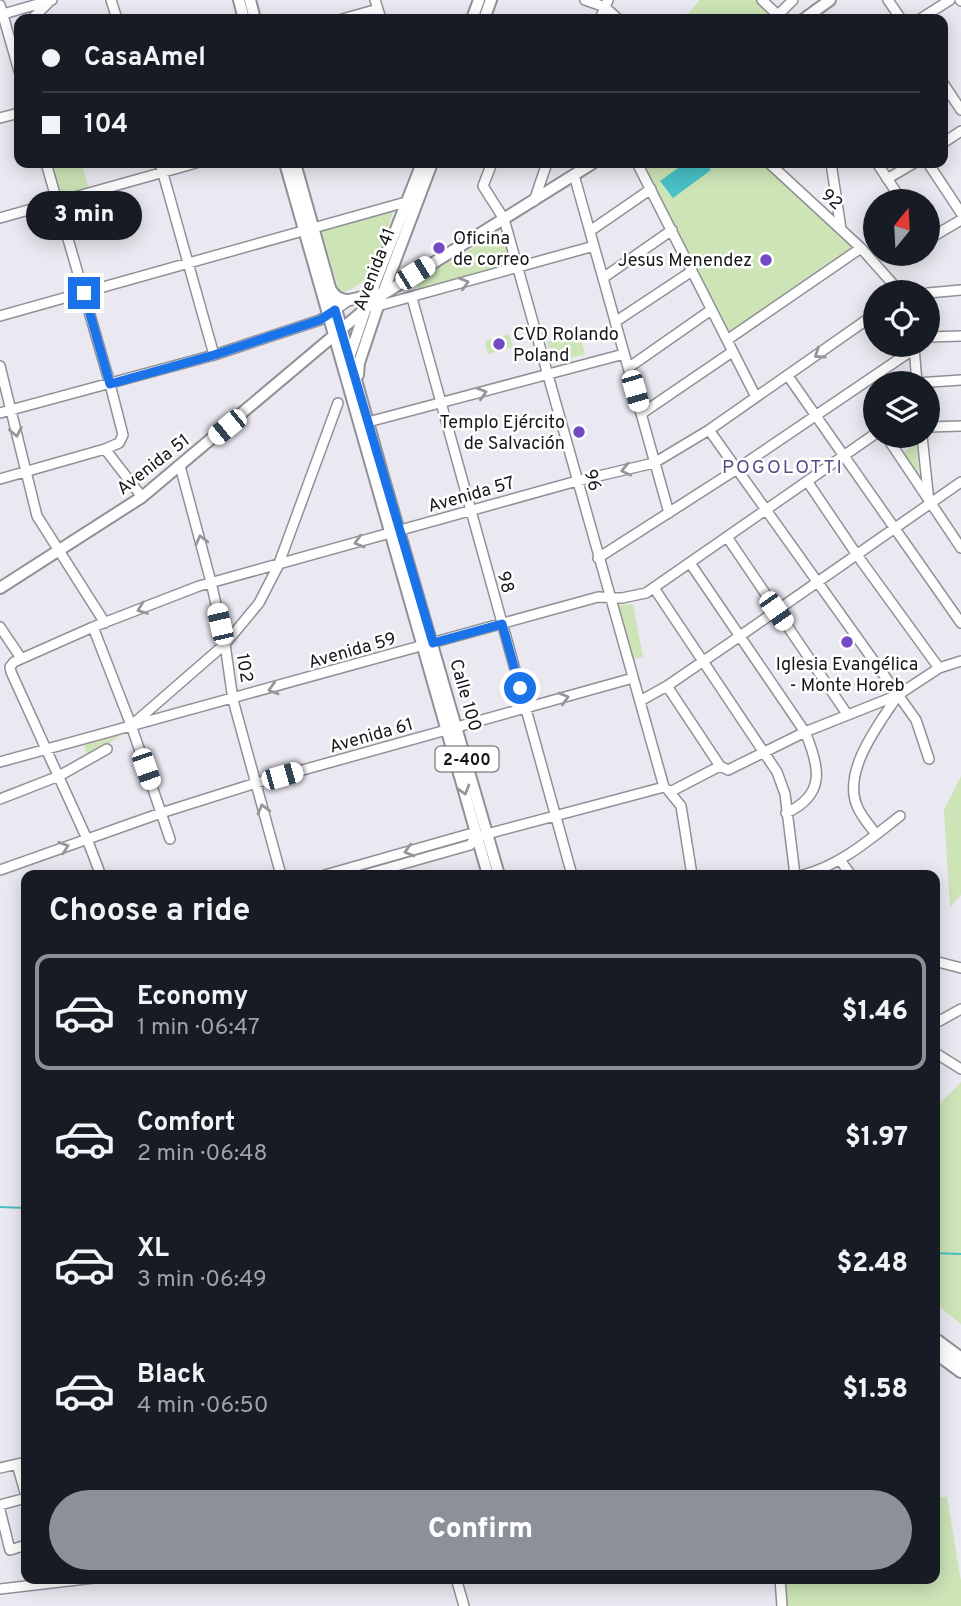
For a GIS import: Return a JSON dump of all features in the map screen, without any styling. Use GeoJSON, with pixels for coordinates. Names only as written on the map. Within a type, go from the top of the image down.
{"type":"FeatureCollection","features":[{"type":"Feature","properties":{"kind":"highway"},"geometry":{"type":"LineString","coordinates":[[940,1343],[961,1359]]}},
{"type":"Feature","properties":{"kind":"highway"},"geometry":{"type":"LineString","coordinates":[[940,1355],[961,1371]]}},
{"type":"Feature","properties":{"kind":"main road"},"geometry":{"type":"LineString","coordinates":[[811,14],[830,0]]}},
{"type":"Feature","properties":{"kind":"main road","name":"Calle 100"},"geometry":{"type":"LineString","coordinates":[[287,168],[330,289],[332,313]]}},
{"type":"Feature","properties":{"kind":"main road","name":"Calle 100"},"geometry":{"type":"LineString","coordinates":[[296,168],[308,230],[338,333],[345,370],[396,532],[482,835],[497,870]]}},
{"type":"Feature","properties":{"kind":"main road","name":"Avenida 41"},"geometry":{"type":"LineString","coordinates":[[379,296],[380,270],[420,168]]}},
{"type":"Feature","properties":{"kind":"main road","name":"Avenida 41"},"geometry":{"type":"LineString","coordinates":[[358,389],[359,363],[379,296],[397,258],[430,168]]}},
{"type":"Feature","properties":{"kind":"main road","name":"Avenida 51"},"geometry":{"type":"LineString","coordinates":[[0,588],[142,497],[366,310],[379,296],[585,168]]}},
{"type":"Feature","properties":{"kind":"main road"},"geometry":{"type":"LineString","coordinates":[[397,258],[398,270],[404,276],[409,276]]}},
{"type":"Feature","properties":{"kind":"main road"},"geometry":{"type":"LineString","coordinates":[[350,300],[380,270]]}},
{"type":"Feature","properties":{"kind":"main road"},"geometry":{"type":"LineString","coordinates":[[330,289],[335,297],[350,300],[379,296]]}},
{"type":"Feature","properties":{"kind":"main road","name":"Avenida 41"},"geometry":{"type":"LineString","coordinates":[[345,370],[366,310]]}},
{"type":"Feature","properties":{"kind":"main road","name":"Calle 100"},"geometry":{"type":"LineString","coordinates":[[338,333],[349,356],[396,532]]}},
{"type":"Feature","properties":{"kind":"main road"},"geometry":{"type":"LineString","coordinates":[[317,351],[335,351],[345,370]]}},
{"type":"Feature","properties":{"kind":"main road","name":"Calle 100"},"geometry":{"type":"LineString","coordinates":[[482,835],[487,870]]}},
{"type":"Feature","properties":{"kind":"street"},"geometry":{"type":"LineString","coordinates":[[18,10],[29,0]]}},
{"type":"Feature","properties":{"kind":"street"},"geometry":{"type":"LineString","coordinates":[[14,54],[1,11],[18,10],[51,0]]}},
{"type":"Feature","properties":{"kind":"street"},"geometry":{"type":"LineString","coordinates":[[37,14],[51,0]]}},
{"type":"Feature","properties":{"kind":"street"},"geometry":{"type":"LineString","coordinates":[[585,0],[606,4]]}},
{"type":"Feature","properties":{"kind":"street"},"geometry":{"type":"LineString","coordinates":[[762,0],[777,14]]}},
{"type":"Feature","properties":{"kind":"street"},"geometry":{"type":"LineString","coordinates":[[782,14],[793,0]]}},
{"type":"Feature","properties":{"kind":"street"},"geometry":{"type":"LineString","coordinates":[[928,14],[950,0]]}},
{"type":"Feature","properties":{"kind":"street"},"geometry":{"type":"LineString","coordinates":[[354,14],[376,5]]}},
{"type":"Feature","properties":{"kind":"street"},"geometry":{"type":"LineString","coordinates":[[10,41],[14,37]]}},
{"type":"Feature","properties":{"kind":"street"},"geometry":{"type":"LineString","coordinates":[[948,90],[961,110]]}},
{"type":"Feature","properties":{"kind":"street"},"geometry":{"type":"LineString","coordinates":[[0,479],[105,449],[122,440],[110,384],[47,168]]}},
{"type":"Feature","properties":{"kind":"street"},"geometry":{"type":"LineString","coordinates":[[0,218],[158,168]]}},
{"type":"Feature","properties":{"kind":"street"},"geometry":{"type":"LineString","coordinates":[[161,168],[214,355]]}},
{"type":"Feature","properties":{"kind":"street","name":"96"},"geometry":{"type":"LineString","coordinates":[[490,168],[483,186],[504,219],[632,678],[667,789],[681,806],[690,870]]}},
{"type":"Feature","properties":{"kind":"street"},"geometry":{"type":"LineString","coordinates":[[534,201],[545,168]]}},
{"type":"Feature","properties":{"kind":"street"},"geometry":{"type":"LineString","coordinates":[[640,168],[756,397]]}},
{"type":"Feature","properties":{"kind":"street","name":"92"},"geometry":{"type":"LineString","coordinates":[[774,168],[861,248],[889,280]]}},
{"type":"Feature","properties":{"kind":"street"},"geometry":{"type":"LineString","coordinates":[[832,168],[841,229]]}},
{"type":"Feature","properties":{"kind":"street"},"geometry":{"type":"LineString","coordinates":[[880,168],[893,189]]}},
{"type":"Feature","properties":{"kind":"street"},"geometry":{"type":"LineString","coordinates":[[887,180],[906,168]]}},
{"type":"Feature","properties":{"kind":"street"},"geometry":{"type":"LineString","coordinates":[[931,168],[961,213]]}},
{"type":"Feature","properties":{"kind":"street"},"geometry":{"type":"LineString","coordinates":[[574,175],[669,513]]}},
{"type":"Feature","properties":{"kind":"street"},"geometry":{"type":"LineString","coordinates":[[540,184],[544,189],[551,190]]}},
{"type":"Feature","properties":{"kind":"street"},"geometry":{"type":"LineString","coordinates":[[590,231],[651,189]]}},
{"type":"Feature","properties":{"kind":"street"},"geometry":{"type":"LineString","coordinates":[[0,316],[406,202]]}},
{"type":"Feature","properties":{"kind":"street"},"geometry":{"type":"LineString","coordinates":[[940,232],[961,220]]}},
{"type":"Feature","properties":{"kind":"street"},"geometry":{"type":"LineString","coordinates":[[603,278],[672,230]]}},
{"type":"Feature","properties":{"kind":"street"},"geometry":{"type":"LineString","coordinates":[[379,296],[412,298],[594,246]]}},
{"type":"Feature","properties":{"kind":"street"},"geometry":{"type":"LineString","coordinates":[[727,340],[861,248]]}},
{"type":"Feature","properties":{"kind":"street"},"geometry":{"type":"LineString","coordinates":[[615,322],[692,271]]}},
{"type":"Feature","properties":{"kind":"street"},"geometry":{"type":"LineString","coordinates":[[940,292],[961,290]]}},
{"type":"Feature","properties":{"kind":"street","name":"98"},"geometry":{"type":"LineString","coordinates":[[412,298],[571,870]]}},
{"type":"Feature","properties":{"kind":"street"},"geometry":{"type":"LineString","coordinates":[[0,413],[214,355],[320,320],[350,300]]}},
{"type":"Feature","properties":{"kind":"street"},"geometry":{"type":"LineString","coordinates":[[628,368],[711,310]]}},
{"type":"Feature","properties":{"kind":"street","name":"Avenida 57"},"geometry":{"type":"LineString","coordinates":[[46,749],[10,667],[21,658],[93,627],[211,583],[577,481],[654,463],[709,430],[863,323]]}},
{"type":"Feature","properties":{"kind":"street"},"geometry":{"type":"LineString","coordinates":[[940,337],[961,336]]}},
{"type":"Feature","properties":{"kind":"street"},"geometry":{"type":"LineString","coordinates":[[641,414],[732,352]]}},
{"type":"Feature","properties":{"kind":"street"},"geometry":{"type":"LineString","coordinates":[[368,422],[624,354]]}},
{"type":"Feature","properties":{"kind":"street"},"geometry":{"type":"LineString","coordinates":[[598,558],[737,469],[900,357]]}},
{"type":"Feature","properties":{"kind":"street"},"geometry":{"type":"LineString","coordinates":[[0,366],[37,516],[105,623]]}},
{"type":"Feature","properties":{"kind":"street"},"geometry":{"type":"LineString","coordinates":[[788,376],[961,623]]}},
{"type":"Feature","properties":{"kind":"street"},"geometry":{"type":"LineString","coordinates":[[940,381],[961,380]]}},
{"type":"Feature","properties":{"kind":"street"},"geometry":{"type":"LineString","coordinates":[[131,726],[225,644],[259,603],[278,566],[338,403]]}},
{"type":"Feature","properties":{"kind":"street"},"geometry":{"type":"LineString","coordinates":[[940,427],[961,426]]}},
{"type":"Feature","properties":{"kind":"street"},"geometry":{"type":"LineString","coordinates":[[709,430],[916,720],[929,759]]}},
{"type":"Feature","properties":{"kind":"street","name":"Avenida 59"},"geometry":{"type":"LineString","coordinates":[[0,762],[233,700],[598,597],[636,596],[654,588],[863,443]]}},
{"type":"Feature","properties":{"kind":"street"},"geometry":{"type":"LineString","coordinates":[[894,448],[961,548]]}},
{"type":"Feature","properties":{"kind":"street"},"geometry":{"type":"LineString","coordinates":[[923,448],[929,503]]}},
{"type":"Feature","properties":{"kind":"street"},"geometry":{"type":"LineString","coordinates":[[105,449],[142,497]]}},
{"type":"Feature","properties":{"kind":"street","name":"102"},"geometry":{"type":"LineString","coordinates":[[180,466],[225,644],[233,700],[280,870]]}},
{"type":"Feature","properties":{"kind":"street"},"geometry":{"type":"LineString","coordinates":[[807,481],[939,668]]}},
{"type":"Feature","properties":{"kind":"street"},"geometry":{"type":"LineString","coordinates":[[640,701],[667,686],[961,482]]}},
{"type":"Feature","properties":{"kind":"street"},"geometry":{"type":"LineString","coordinates":[[727,537],[847,714]]}},
{"type":"Feature","properties":{"kind":"street"},"geometry":{"type":"LineString","coordinates":[[690,563],[805,732],[815,758],[814,788],[810,798],[786,813]]}},
{"type":"Feature","properties":{"kind":"street"},"geometry":{"type":"LineString","coordinates":[[654,588],[765,752],[781,782],[794,870]]}},
{"type":"Feature","properties":{"kind":"street"},"geometry":{"type":"LineString","coordinates":[[0,627],[21,658]]}},
{"type":"Feature","properties":{"kind":"street"},"geometry":{"type":"LineString","coordinates":[[93,627],[170,839]]}},
{"type":"Feature","properties":{"kind":"street"},"geometry":{"type":"LineString","coordinates":[[667,686],[720,766],[728,770],[805,732],[898,695],[939,668],[961,661]]}},
{"type":"Feature","properties":{"kind":"street","name":"Avenida 61"},"geometry":{"type":"LineString","coordinates":[[0,870],[161,813],[256,783],[632,678]]}},
{"type":"Feature","properties":{"kind":"street"},"geometry":{"type":"LineString","coordinates":[[876,834],[857,807],[853,793],[854,782],[871,734],[898,695]]}},
{"type":"Feature","properties":{"kind":"street"},"geometry":{"type":"LineString","coordinates":[[46,749],[99,870]]}},
{"type":"Feature","properties":{"kind":"street"},"geometry":{"type":"LineString","coordinates":[[0,799],[59,776],[107,749]]}},
{"type":"Feature","properties":{"kind":"street"},"geometry":{"type":"LineString","coordinates":[[343,870],[469,834],[482,835],[667,789],[720,766]]}},
{"type":"Feature","properties":{"kind":"street"},"geometry":{"type":"LineString","coordinates":[[820,870],[840,860],[900,816]]}},
{"type":"Feature","properties":{"kind":"street"},"geometry":{"type":"LineString","coordinates":[[382,870],[470,845],[482,835]]}},
{"type":"Feature","properties":{"kind":"street"},"geometry":{"type":"LineString","coordinates":[[840,860],[847,870]]}},
{"type":"Feature","properties":{"kind":"street"},"geometry":{"type":"LineString","coordinates":[[940,963],[961,968]]}},
{"type":"Feature","properties":{"kind":"street"},"geometry":{"type":"LineString","coordinates":[[940,1021],[961,1009]]}},
{"type":"Feature","properties":{"kind":"street"},"geometry":{"type":"LineString","coordinates":[[940,1056],[961,1069]]}},
{"type":"Feature","properties":{"kind":"street"},"geometry":{"type":"LineString","coordinates":[[0,1468],[21,1463]]}},
{"type":"Feature","properties":{"kind":"street"},"geometry":{"type":"LineString","coordinates":[[0,1505],[21,1499]]}},
{"type":"Feature","properties":{"kind":"street"},"geometry":{"type":"LineString","coordinates":[[0,1510],[10,1550],[21,1547]]}},
{"type":"Feature","properties":{"kind":"street"},"geometry":{"type":"LineString","coordinates":[[0,1589],[46,1584]]}},
{"type":"Feature","properties":{"kind":"street"},"geometry":{"type":"LineString","coordinates":[[458,1584],[464,1606]]}},
{"type":"Feature","properties":{"kind":"street"},"geometry":{"type":"LineString","coordinates":[[780,1584],[782,1606]]}},
{"type":"Feature","properties":{"kind":"green space"},"geometry":{"type":"Polygon","coordinates":[[[700,0],[762,0],[777,14],[687,14],[700,0]]]}},
{"type":"Feature","properties":{"kind":"green space"},"geometry":{"type":"Polygon","coordinates":[[[50,168],[83,168],[89,188],[59,197],[50,168]]]}},
{"type":"Feature","properties":{"kind":"green space","name":"Jesus Menendez"},"geometry":{"type":"Polygon","coordinates":[[[640,168],[774,168],[861,248],[727,340],[640,168]]]}},
{"type":"Feature","properties":{"kind":"green space"},"geometry":{"type":"Polygon","coordinates":[[[394,209],[372,275],[340,294],[321,229],[394,209]]]}},
{"type":"Feature","properties":{"kind":"green space"},"geometry":{"type":"Polygon","coordinates":[[[507,229],[517,268],[420,296],[416,280],[507,229]]]}},
{"type":"Feature","properties":{"kind":"green space","name":"CVD Rolando Poland"},"geometry":{"type":"Polygon","coordinates":[[[509,334],[513,347],[488,354],[485,341],[509,334]]]}},
{"type":"Feature","properties":{"kind":"green space"},"geometry":{"type":"Polygon","coordinates":[[[579,334],[585,354],[553,363],[547,342],[579,334]]]}},
{"type":"Feature","properties":{"kind":"green space"},"geometry":{"type":"Polygon","coordinates":[[[910,448],[916,448],[920,484],[902,454],[910,448]]]}},
{"type":"Feature","properties":{"kind":"green space"},"geometry":{"type":"Polygon","coordinates":[[[633,604],[643,657],[631,660],[618,610],[620,605],[633,604]]]}},
{"type":"Feature","properties":{"kind":"green space"},"geometry":{"type":"Polygon","coordinates":[[[121,735],[88,758],[84,745],[121,735]]]}},
{"type":"Feature","properties":{"kind":"green space"},"geometry":{"type":"Polygon","coordinates":[[[961,776],[961,895],[950,907],[944,810],[961,776]]]}},
{"type":"Feature","properties":{"kind":"green space"},"geometry":{"type":"Polygon","coordinates":[[[469,836],[473,838],[470,843],[375,870],[350,870],[469,836]]]}},
{"type":"Feature","properties":{"kind":"green space"},"geometry":{"type":"Polygon","coordinates":[[[961,1082],[961,1324],[940,1307],[940,1104],[961,1082]]]}},
{"type":"Feature","properties":{"kind":"green space"},"geometry":{"type":"Polygon","coordinates":[[[940,1497],[947,1497],[961,1581],[961,1606],[788,1606],[785,1584],[940,1584],[940,1497]]]}},
{"type":"Feature","properties":{"kind":"water"},"geometry":{"type":"Polygon","coordinates":[[[678,168],[711,170],[673,198],[660,181],[678,168]]]}},
{"type":"Feature","properties":{"kind":"waterway"},"geometry":{"type":"LineString","coordinates":[[0,1207],[21,1208]]}},
{"type":"Feature","properties":{"kind":"waterway"},"geometry":{"type":"LineString","coordinates":[[940,1253],[961,1254]]}},
{"type":"Feature","properties":{"kind":"place","name":"Oficina de correo"},"geometry":{"type":"Point","coordinates":[439,248]}},
{"type":"Feature","properties":{"kind":"place","name":"Jesus Menendez"},"geometry":{"type":"Point","coordinates":[766,260]}},
{"type":"Feature","properties":{"kind":"place","name":"CVD Rolando Poland"},"geometry":{"type":"Point","coordinates":[499,344]}},
{"type":"Feature","properties":{"kind":"place","name":"Templo Ejército de Salvación"},"geometry":{"type":"Point","coordinates":[579,432]}},
{"type":"Feature","properties":{"kind":"place","name":"Iglesia Evangélica - Monte Horeb"},"geometry":{"type":"Point","coordinates":[847,642]}},
{"type":"Feature","properties":{"kind":"district","name":"POGOLOTTI"},"geometry":{"type":"Point","coordinates":[783,466]}},
{"type":"Feature","properties":{"kind":"route"},"geometry":{"type":"LineString","coordinates":[[84,293],[110,384],[214,355],[320,320],[335,310],[433,643],[502,624],[520,688]]}}]}
